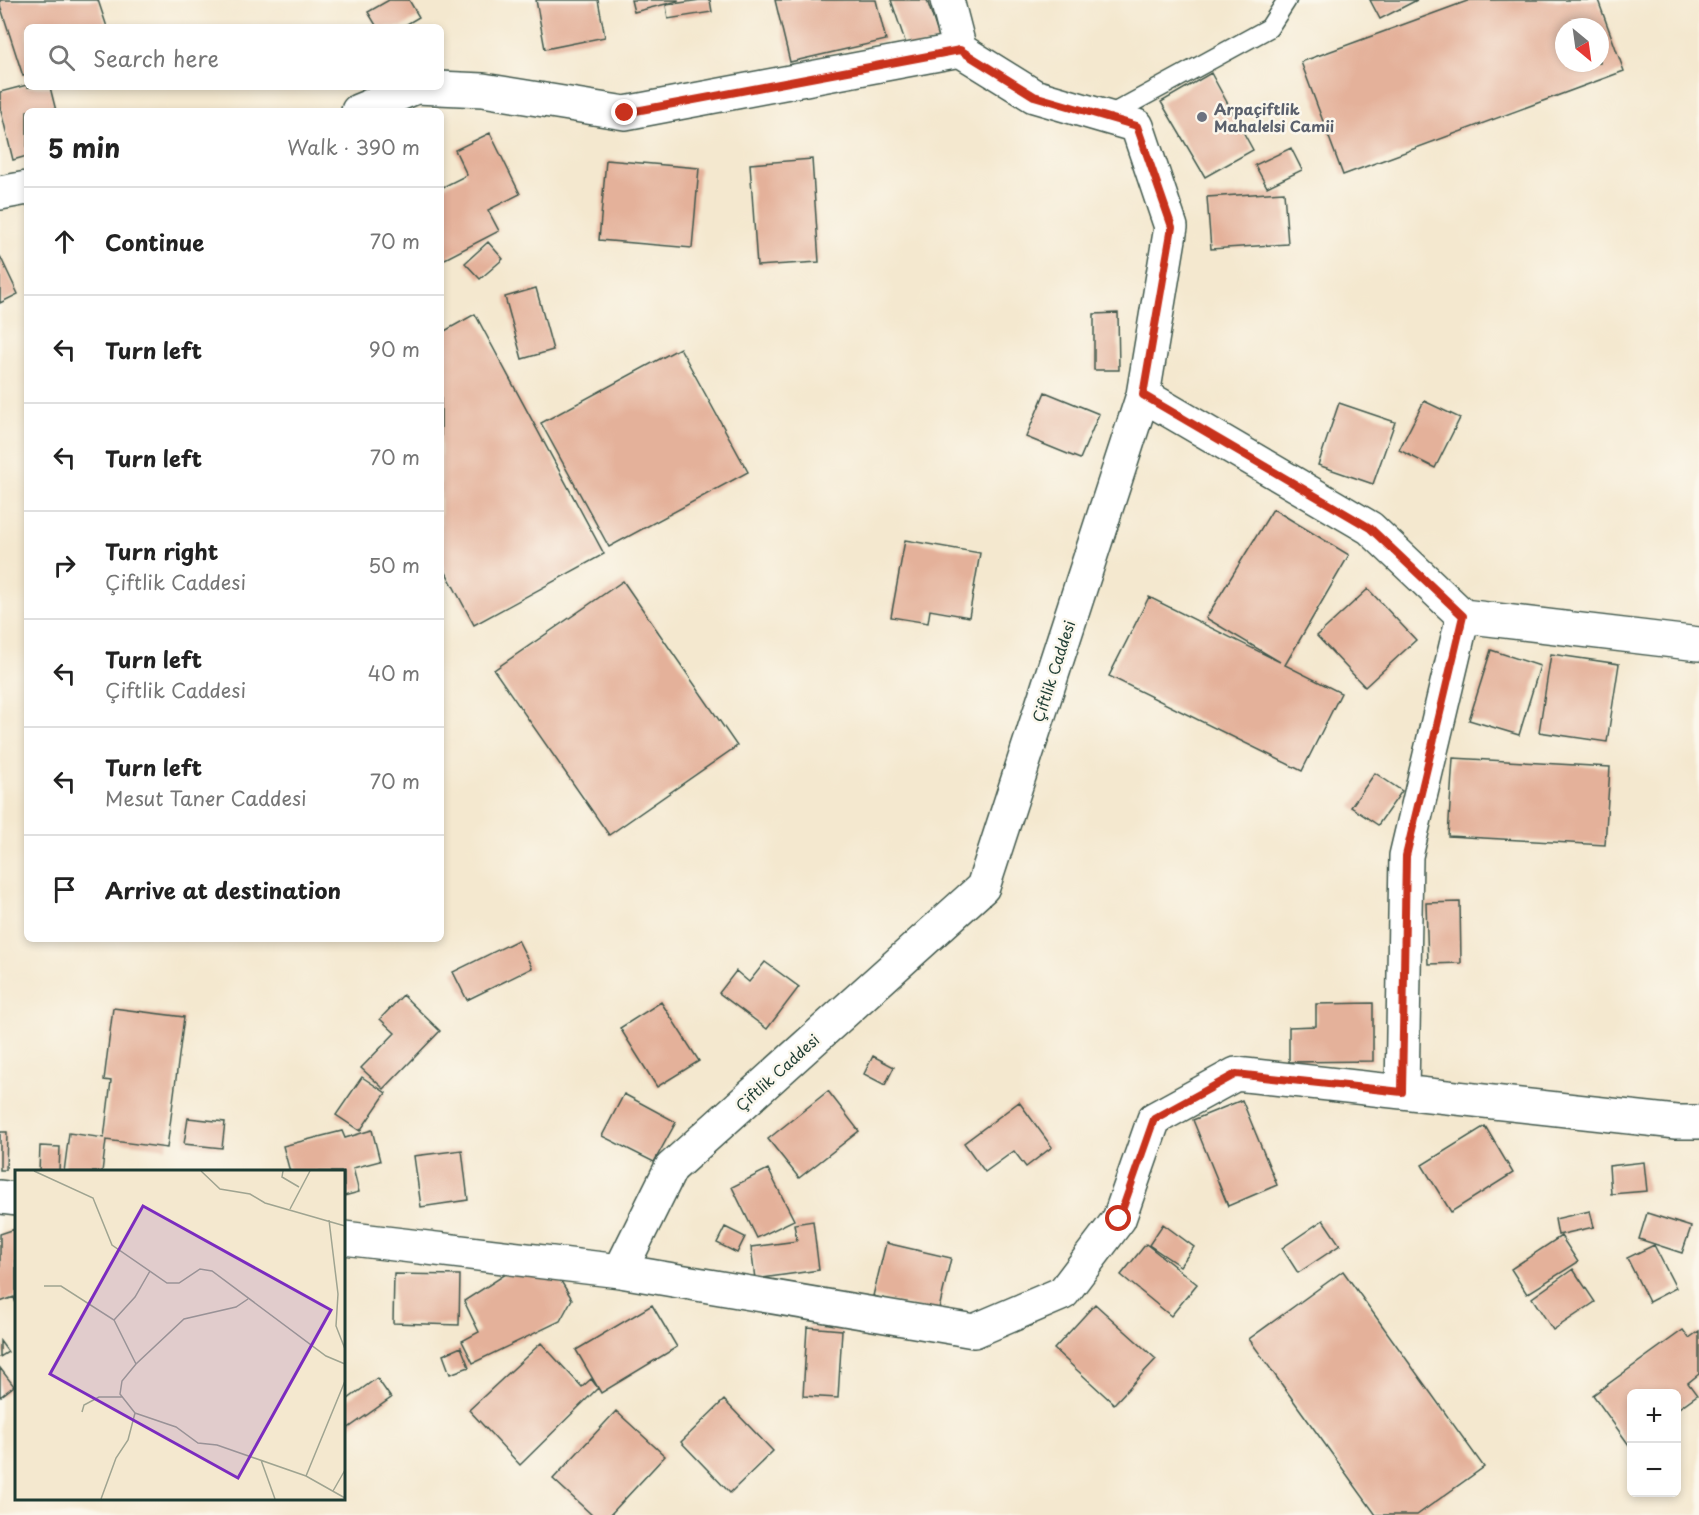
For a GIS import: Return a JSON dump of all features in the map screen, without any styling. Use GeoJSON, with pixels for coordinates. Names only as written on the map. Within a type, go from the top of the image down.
{"type":"FeatureCollection","features":[{"type":"Feature","properties":{"kind":"street"},"geometry":{"type":"LineString","coordinates":[[444,88],[483,90],[625,113],[960,50],[947,0]]}},
{"type":"Feature","properties":{"kind":"street","name":"Çiftlik Caddesi"},"geometry":{"type":"LineString","coordinates":[[620,1271],[670,1168],[983,887],[1143,395],[1172,227],[1137,126],[1034,96],[960,50]]}},
{"type":"Feature","properties":{"kind":"street"},"geometry":{"type":"LineString","coordinates":[[365,108],[409,90]]}},
{"type":"Feature","properties":{"kind":"street"},"geometry":{"type":"LineString","coordinates":[[0,193],[24,189]]}},
{"type":"Feature","properties":{"kind":"street"},"geometry":{"type":"LineString","coordinates":[[1143,395],[1370,528],[1463,616],[1699,644]]}},
{"type":"Feature","properties":{"kind":"street"},"geometry":{"type":"LineString","coordinates":[[1402,1092],[1406,856],[1463,616]]}},
{"type":"Feature","properties":{"kind":"street"},"geometry":{"type":"LineString","coordinates":[[345,1238],[620,1271],[974,1331],[1063,1293],[1119,1219],[1154,1119],[1236,1074],[1676,1122],[1699,1122]]}},
{"type":"Feature","properties":{"kind":"street"},"geometry":{"type":"LineString","coordinates":[[0,1197],[15,1199]]}},
{"type":"Feature","properties":{"kind":"lane"},"geometry":{"type":"LineString","coordinates":[[1106,117],[1269,28],[1287,0]]}},
{"type":"Feature","properties":{"kind":"building"},"geometry":{"type":"Polygon","coordinates":[[[0,0],[98,0],[106,24],[24,24],[23,76],[0,0]]]}},
{"type":"Feature","properties":{"kind":"building"},"geometry":{"type":"Polygon","coordinates":[[[389,0],[409,0],[419,17],[407,24],[375,24],[368,12],[389,0]]]}},
{"type":"Feature","properties":{"kind":"building"},"geometry":{"type":"Polygon","coordinates":[[[536,0],[598,0],[605,37],[545,49],[536,0]]]}},
{"type":"Feature","properties":{"kind":"building"},"geometry":{"type":"Polygon","coordinates":[[[631,0],[678,0],[678,1],[634,12],[631,0]]]}},
{"type":"Feature","properties":{"kind":"building"},"geometry":{"type":"Polygon","coordinates":[[[710,0],[712,12],[668,19],[666,5],[710,0]]]}},
{"type":"Feature","properties":{"kind":"building"},"geometry":{"type":"Polygon","coordinates":[[[775,0],[876,0],[886,40],[790,62],[775,0]]]}},
{"type":"Feature","properties":{"kind":"building"},"geometry":{"type":"Polygon","coordinates":[[[891,0],[927,0],[940,40],[908,50],[891,0]]]}},
{"type":"Feature","properties":{"kind":"building"},"geometry":{"type":"Polygon","coordinates":[[[1370,0],[1417,0],[1380,19],[1370,0]]]}},
{"type":"Feature","properties":{"kind":"building"},"geometry":{"type":"Polygon","coordinates":[[[1470,0],[1598,0],[1605,18],[1555,18],[1555,72],[1609,72],[1609,30],[1624,71],[1343,175],[1301,62],[1470,0]]]}},
{"type":"Feature","properties":{"kind":"building","name":"Arpaçiftlik Mahalelsi Camii"},"geometry":{"type":"Polygon","coordinates":[[[1211,73],[1253,150],[1205,177],[1161,102],[1211,73]]]}},
{"type":"Feature","properties":{"kind":"building"},"geometry":{"type":"Polygon","coordinates":[[[24,86],[24,90],[51,90],[55,108],[24,108],[24,157],[13,160],[0,107],[0,92],[24,86]]]}},
{"type":"Feature","properties":{"kind":"building"},"geometry":{"type":"Polygon","coordinates":[[[490,133],[520,194],[488,210],[499,231],[444,259],[444,186],[467,175],[455,150],[490,133]]]}},
{"type":"Feature","properties":{"kind":"building"},"geometry":{"type":"Polygon","coordinates":[[[1291,148],[1302,170],[1267,187],[1255,165],[1291,148]]]}},
{"type":"Feature","properties":{"kind":"building"},"geometry":{"type":"Polygon","coordinates":[[[812,159],[819,262],[757,266],[750,164],[812,159]]]}},
{"type":"Feature","properties":{"kind":"building"},"geometry":{"type":"Polygon","coordinates":[[[606,160],[699,168],[692,248],[599,240],[606,160]]]}},
{"type":"Feature","properties":{"kind":"building"},"geometry":{"type":"Polygon","coordinates":[[[1284,192],[1288,244],[1211,249],[1207,197],[1284,192]]]}},
{"type":"Feature","properties":{"kind":"building"},"geometry":{"type":"Polygon","coordinates":[[[488,242],[503,259],[480,279],[465,263],[488,242]]]}},
{"type":"Feature","properties":{"kind":"building"},"geometry":{"type":"Polygon","coordinates":[[[0,256],[18,294],[0,303],[0,256]]]}},
{"type":"Feature","properties":{"kind":"building"},"geometry":{"type":"Polygon","coordinates":[[[536,288],[553,350],[522,359],[505,297],[536,288]]]}},
{"type":"Feature","properties":{"kind":"building"},"geometry":{"type":"Polygon","coordinates":[[[1118,313],[1119,370],[1094,370],[1094,314],[1118,313]]]}},
{"type":"Feature","properties":{"kind":"building"},"geometry":{"type":"Polygon","coordinates":[[[475,314],[604,554],[474,625],[444,569],[444,331],[475,314]]]}},
{"type":"Feature","properties":{"kind":"building"},"geometry":{"type":"Polygon","coordinates":[[[680,348],[748,472],[609,547],[541,423],[680,348]]]}},
{"type":"Feature","properties":{"kind":"building"},"geometry":{"type":"Polygon","coordinates":[[[1045,392],[1099,414],[1080,459],[1026,437],[1045,392]]]}},
{"type":"Feature","properties":{"kind":"building"},"geometry":{"type":"Polygon","coordinates":[[[1424,401],[1460,418],[1435,468],[1399,450],[1424,401]]]}},
{"type":"Feature","properties":{"kind":"building"},"geometry":{"type":"Polygon","coordinates":[[[1339,403],[1395,422],[1373,484],[1318,465],[1339,403]]]}},
{"type":"Feature","properties":{"kind":"building"},"geometry":{"type":"Polygon","coordinates":[[[1273,509],[1349,555],[1285,665],[1341,693],[1302,771],[1109,676],[1149,597],[1280,662],[1206,618],[1273,509]]]}},
{"type":"Feature","properties":{"kind":"building"},"geometry":{"type":"Polygon","coordinates":[[[905,540],[980,553],[969,617],[930,610],[928,623],[891,617],[905,540]]]}},
{"type":"Feature","properties":{"kind":"building"},"geometry":{"type":"Polygon","coordinates":[[[623,581],[737,746],[609,835],[494,670],[623,581]]]}},
{"type":"Feature","properties":{"kind":"building"},"geometry":{"type":"Polygon","coordinates":[[[1368,589],[1416,640],[1365,687],[1317,636],[1368,589]]]}},
{"type":"Feature","properties":{"kind":"building"},"geometry":{"type":"Polygon","coordinates":[[[1491,650],[1540,666],[1519,735],[1469,720],[1491,650]]]}},
{"type":"Feature","properties":{"kind":"building"},"geometry":{"type":"Polygon","coordinates":[[[1551,654],[1619,664],[1607,742],[1539,732],[1551,654]]]}},
{"type":"Feature","properties":{"kind":"building"},"geometry":{"type":"Polygon","coordinates":[[[1453,758],[1610,767],[1605,845],[1448,836],[1453,758]]]}},
{"type":"Feature","properties":{"kind":"building"},"geometry":{"type":"Polygon","coordinates":[[[1375,773],[1402,791],[1378,825],[1351,807],[1375,773]]]}},
{"type":"Feature","properties":{"kind":"building"},"geometry":{"type":"Polygon","coordinates":[[[1460,902],[1461,963],[1428,964],[1426,903],[1460,902]]]}},
{"type":"Feature","properties":{"kind":"building"},"geometry":{"type":"Polygon","coordinates":[[[518,940],[532,968],[467,1000],[453,972],[518,940]]]}},
{"type":"Feature","properties":{"kind":"building"},"geometry":{"type":"Polygon","coordinates":[[[765,962],[799,987],[767,1029],[719,993],[736,971],[749,982],[765,962]]]}},
{"type":"Feature","properties":{"kind":"building"},"geometry":{"type":"Polygon","coordinates":[[[403,995],[440,1031],[384,1089],[361,1068],[395,1033],[380,1019],[403,995]]]}},
{"type":"Feature","properties":{"kind":"building"},"geometry":{"type":"Polygon","coordinates":[[[661,1002],[699,1061],[657,1087],[620,1028],[661,1002]]]}},
{"type":"Feature","properties":{"kind":"building"},"geometry":{"type":"Polygon","coordinates":[[[1373,1003],[1373,1061],[1289,1062],[1289,1027],[1316,1026],[1316,1004],[1373,1003]]]}},
{"type":"Feature","properties":{"kind":"building"},"geometry":{"type":"Polygon","coordinates":[[[113,1008],[184,1017],[167,1148],[106,1140],[102,1170],[64,1170],[69,1133],[104,1138],[111,1081],[104,1080],[113,1008]]]}},
{"type":"Feature","properties":{"kind":"building"},"geometry":{"type":"Polygon","coordinates":[[[873,1056],[894,1067],[885,1085],[864,1074],[873,1056]]]}},
{"type":"Feature","properties":{"kind":"building"},"geometry":{"type":"Polygon","coordinates":[[[362,1077],[386,1093],[360,1131],[336,1115],[362,1077]]]}},
{"type":"Feature","properties":{"kind":"building"},"geometry":{"type":"Polygon","coordinates":[[[828,1091],[859,1131],[799,1178],[768,1139],[828,1091]]]}},
{"type":"Feature","properties":{"kind":"building"},"geometry":{"type":"Polygon","coordinates":[[[624,1094],[676,1122],[654,1162],[602,1136],[624,1094]]]}},
{"type":"Feature","properties":{"kind":"building"},"geometry":{"type":"Polygon","coordinates":[[[1242,1100],[1277,1185],[1228,1206],[1193,1120],[1242,1100]]]}},
{"type":"Feature","properties":{"kind":"building"},"geometry":{"type":"Polygon","coordinates":[[[1019,1102],[1052,1147],[1026,1167],[1014,1151],[985,1172],[964,1143],[1019,1102]]]}},
{"type":"Feature","properties":{"kind":"building"},"geometry":{"type":"Polygon","coordinates":[[[188,1118],[225,1122],[222,1148],[184,1144],[188,1118]]]}},
{"type":"Feature","properties":{"kind":"building"},"geometry":{"type":"Polygon","coordinates":[[[1485,1126],[1513,1173],[1451,1212],[1422,1165],[1485,1126]]]}},
{"type":"Feature","properties":{"kind":"building"},"geometry":{"type":"Polygon","coordinates":[[[372,1130],[380,1161],[353,1168],[359,1192],[345,1196],[345,1170],[289,1170],[283,1146],[342,1131],[345,1138],[372,1130]]]}},
{"type":"Feature","properties":{"kind":"building"},"geometry":{"type":"Polygon","coordinates":[[[0,1132],[7,1132],[6,1170],[0,1170],[0,1132]]]}},
{"type":"Feature","properties":{"kind":"building"},"geometry":{"type":"Polygon","coordinates":[[[40,1146],[60,1147],[59,1170],[39,1170],[40,1146]]]}},
{"type":"Feature","properties":{"kind":"building"},"geometry":{"type":"Polygon","coordinates":[[[462,1150],[468,1200],[421,1207],[414,1156],[462,1150]]]}},
{"type":"Feature","properties":{"kind":"building"},"geometry":{"type":"Polygon","coordinates":[[[1644,1162],[1647,1191],[1611,1194],[1609,1166],[1644,1162]]]}},
{"type":"Feature","properties":{"kind":"building"},"geometry":{"type":"Polygon","coordinates":[[[768,1169],[794,1220],[757,1238],[732,1187],[768,1169]]]}},
{"type":"Feature","properties":{"kind":"building"},"geometry":{"type":"Polygon","coordinates":[[[1590,1211],[1594,1227],[1558,1235],[1555,1219],[1590,1211]]]}},
{"type":"Feature","properties":{"kind":"building"},"geometry":{"type":"Polygon","coordinates":[[[1647,1213],[1691,1227],[1682,1253],[1639,1239],[1647,1213]]]}},
{"type":"Feature","properties":{"kind":"building"},"geometry":{"type":"Polygon","coordinates":[[[1323,1220],[1340,1245],[1298,1273],[1282,1248],[1323,1220]]]}},
{"type":"Feature","properties":{"kind":"building"},"geometry":{"type":"Polygon","coordinates":[[[813,1221],[819,1270],[755,1279],[751,1247],[797,1241],[794,1224],[813,1221]]]}},
{"type":"Feature","properties":{"kind":"building"},"geometry":{"type":"Polygon","coordinates":[[[1163,1224],[1194,1247],[1180,1266],[1149,1245],[1163,1224]]]}},
{"type":"Feature","properties":{"kind":"building"},"geometry":{"type":"Polygon","coordinates":[[[725,1227],[745,1237],[737,1253],[717,1243],[725,1227]]]}},
{"type":"Feature","properties":{"kind":"building"},"geometry":{"type":"Polygon","coordinates":[[[15,1229],[15,1300],[14,1297],[0,1302],[0,1234],[15,1229]]]}},
{"type":"Feature","properties":{"kind":"building"},"geometry":{"type":"Polygon","coordinates":[[[1561,1236],[1578,1262],[1527,1294],[1511,1269],[1561,1236]]]}},
{"type":"Feature","properties":{"kind":"building"},"geometry":{"type":"Polygon","coordinates":[[[886,1243],[951,1258],[938,1313],[873,1296],[886,1243]]]}},
{"type":"Feature","properties":{"kind":"building"},"geometry":{"type":"Polygon","coordinates":[[[1146,1244],[1197,1284],[1171,1316],[1121,1275],[1146,1244]]]}},
{"type":"Feature","properties":{"kind":"building"},"geometry":{"type":"Polygon","coordinates":[[[1654,1245],[1676,1288],[1649,1302],[1627,1258],[1654,1245]]]}},
{"type":"Feature","properties":{"kind":"building"},"geometry":{"type":"Polygon","coordinates":[[[1573,1269],[1595,1302],[1553,1330],[1532,1298],[1573,1269]]]}},
{"type":"Feature","properties":{"kind":"building"},"geometry":{"type":"Polygon","coordinates":[[[1343,1271],[1484,1467],[1417,1515],[1376,1515],[1249,1339],[1343,1271]]]}},
{"type":"Feature","properties":{"kind":"building"},"geometry":{"type":"Polygon","coordinates":[[[509,1272],[559,1278],[572,1299],[560,1321],[473,1363],[462,1341],[479,1332],[464,1301],[509,1272]]]}},
{"type":"Feature","properties":{"kind":"building"},"geometry":{"type":"Polygon","coordinates":[[[394,1274],[460,1275],[459,1325],[393,1323],[394,1274]]]}},
{"type":"Feature","properties":{"kind":"building"},"geometry":{"type":"Polygon","coordinates":[[[1095,1304],[1156,1359],[1114,1404],[1054,1349],[1095,1304]]]}},
{"type":"Feature","properties":{"kind":"building"},"geometry":{"type":"Polygon","coordinates":[[[652,1305],[677,1347],[601,1393],[576,1350],[652,1305]]]}},
{"type":"Feature","properties":{"kind":"building"},"geometry":{"type":"Polygon","coordinates":[[[807,1327],[842,1330],[838,1398],[803,1396],[807,1327]]]}},
{"type":"Feature","properties":{"kind":"building"},"geometry":{"type":"Polygon","coordinates":[[[1683,1330],[1689,1338],[1699,1331],[1699,1374],[1688,1383],[1697,1395],[1681,1406],[1681,1389],[1627,1389],[1627,1442],[1593,1395],[1683,1330]]]}},
{"type":"Feature","properties":{"kind":"building"},"geometry":{"type":"Polygon","coordinates":[[[0,1341],[8,1352],[0,1357],[0,1341]]]}},
{"type":"Feature","properties":{"kind":"building"},"geometry":{"type":"Polygon","coordinates":[[[541,1343],[582,1387],[591,1379],[598,1388],[520,1465],[469,1410],[541,1343]]]}},
{"type":"Feature","properties":{"kind":"building"},"geometry":{"type":"Polygon","coordinates":[[[461,1347],[469,1367],[450,1374],[443,1355],[461,1347]]]}},
{"type":"Feature","properties":{"kind":"building"},"geometry":{"type":"Polygon","coordinates":[[[0,1368],[14,1386],[0,1397],[0,1368]]]}},
{"type":"Feature","properties":{"kind":"building"},"geometry":{"type":"Polygon","coordinates":[[[377,1378],[391,1398],[345,1430],[345,1401],[377,1378]]]}},
{"type":"Feature","properties":{"kind":"building"},"geometry":{"type":"Polygon","coordinates":[[[724,1400],[773,1451],[730,1493],[681,1442],[724,1400]]]}},
{"type":"Feature","properties":{"kind":"building"},"geometry":{"type":"Polygon","coordinates":[[[616,1411],[665,1456],[610,1515],[592,1515],[553,1479],[616,1411]]]}},
{"type":"Feature","properties":{"kind":"place","name":"Arpaçiftlik Mahalelsi Camii"},"geometry":{"type":"Point","coordinates":[1202,117]}},
{"type":"Feature","properties":{"kind":"route"},"geometry":{"type":"LineString","coordinates":[[625,113],[960,50],[1034,96],[1137,126],[1172,227],[1143,395],[1370,528],[1463,616],[1406,856],[1402,1092],[1236,1074],[1154,1119],[1119,1219]]}}]}
